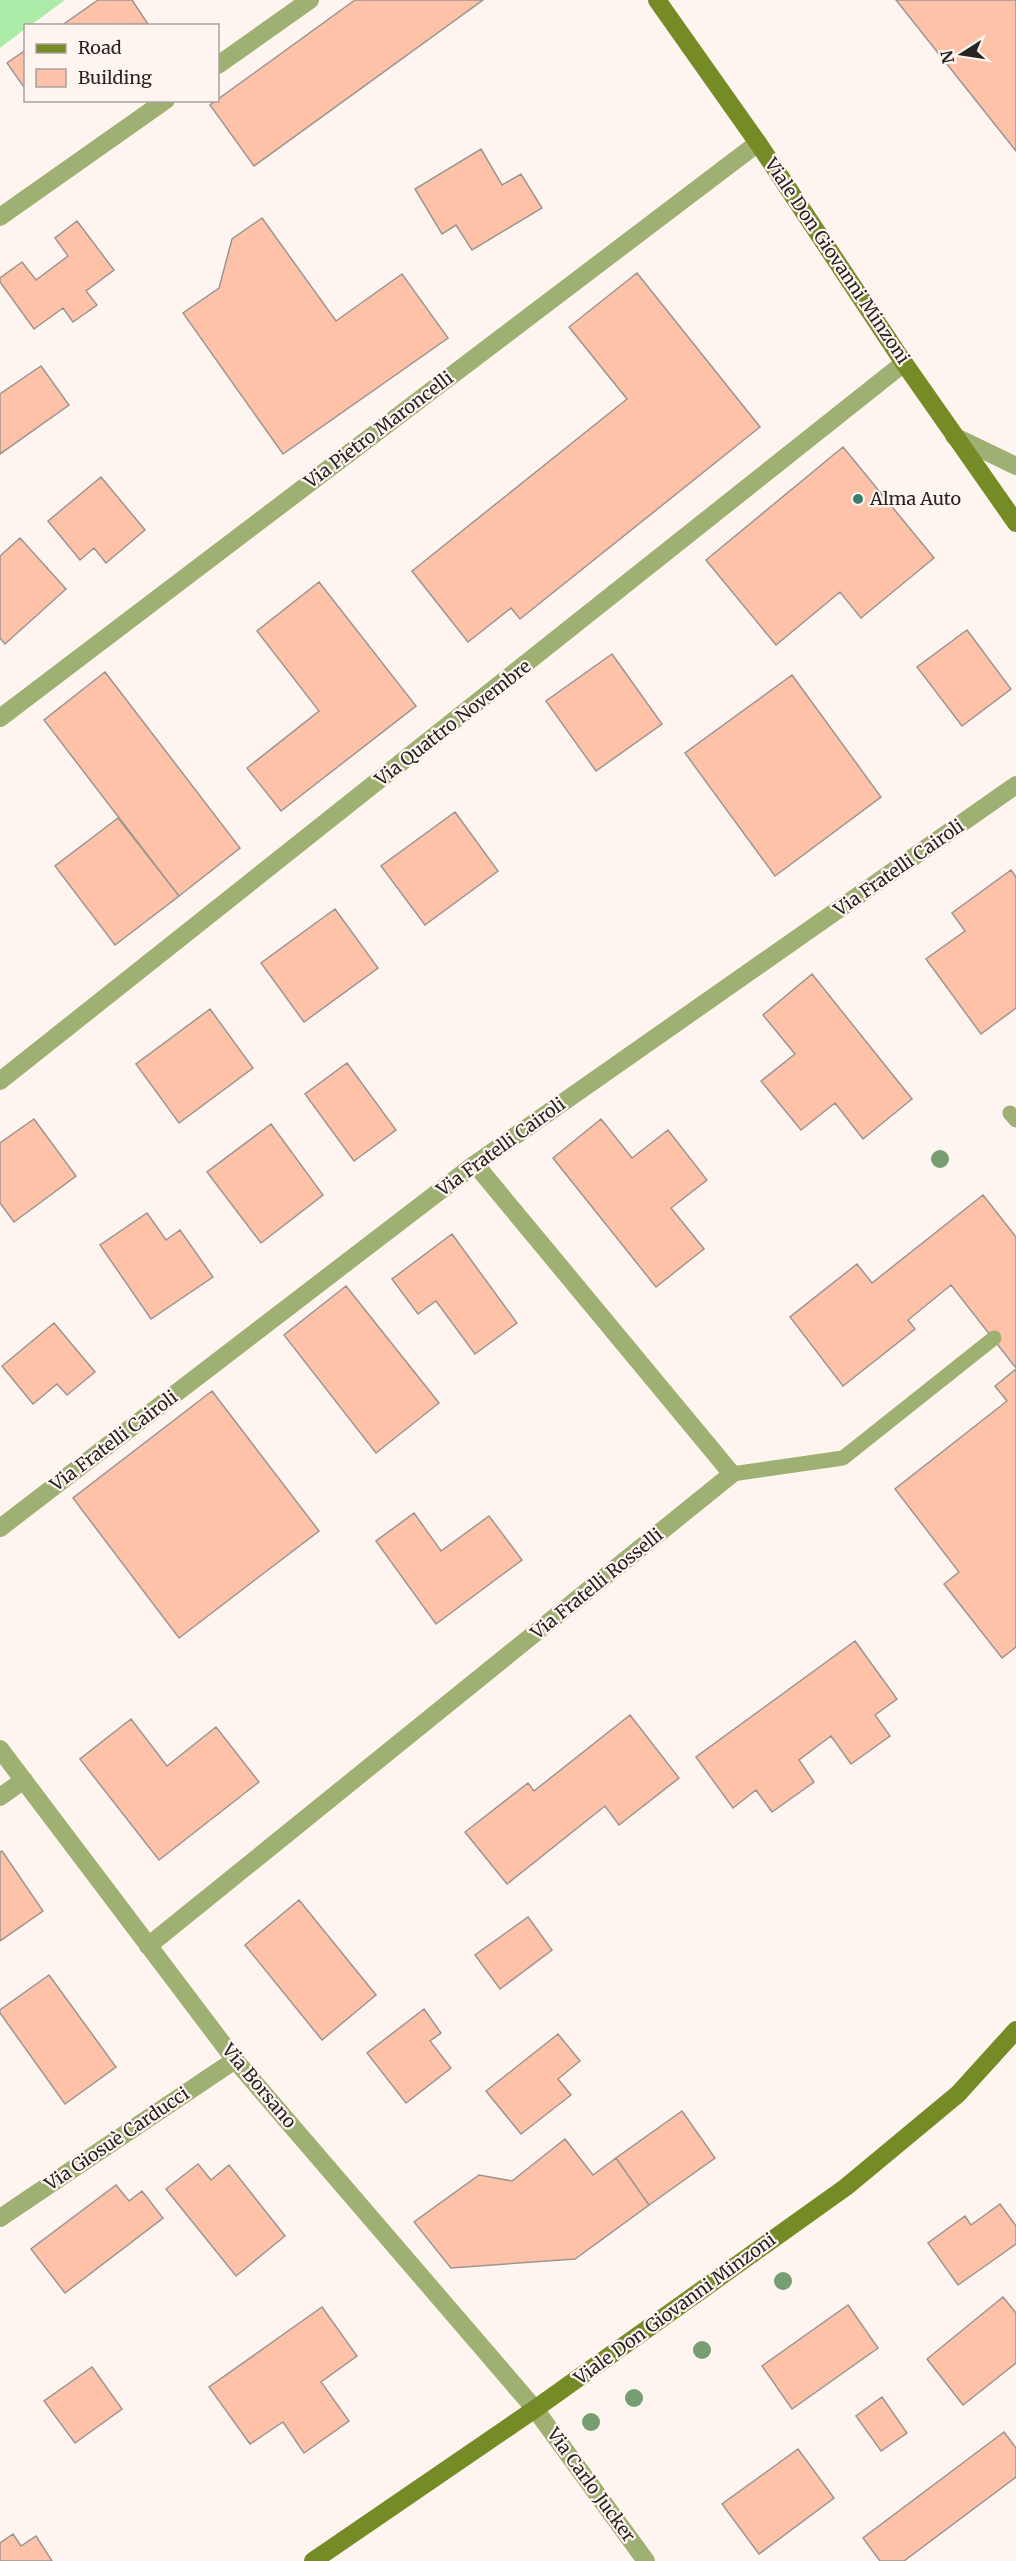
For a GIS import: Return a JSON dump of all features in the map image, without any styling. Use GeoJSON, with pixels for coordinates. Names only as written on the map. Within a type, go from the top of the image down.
{"type":"FeatureCollection","features":[{"type":"Feature","properties":{"kind":"street"},"geometry":{"type":"LineString","coordinates":[[219,63],[310,0]]}},
{"type":"Feature","properties":{"kind":"street","name":"Viale Don Giovanni Minzoni"},"geometry":{"type":"LineString","coordinates":[[657,0],[758,142],[904,363],[1016,523]]}},
{"type":"Feature","properties":{"kind":"street"},"geometry":{"type":"LineString","coordinates":[[0,217],[163,102]]}},
{"type":"Feature","properties":{"kind":"street","name":"Via Pietro Maroncelli"},"geometry":{"type":"LineString","coordinates":[[0,718],[758,142]]}},
{"type":"Feature","properties":{"kind":"street","name":"Via Quattro Novembre"},"geometry":{"type":"LineString","coordinates":[[0,1081],[904,363]]}},
{"type":"Feature","properties":{"kind":"street"},"geometry":{"type":"LineString","coordinates":[[954,436],[1016,466]]}},
{"type":"Feature","properties":{"kind":"street","name":"Via Fratelli Cairoli"},"geometry":{"type":"LineString","coordinates":[[0,1528],[475,1164],[1016,785]]}},
{"type":"Feature","properties":{"kind":"street"},"geometry":{"type":"LineString","coordinates":[[475,1164],[732,1474]]}},
{"type":"Feature","properties":{"kind":"street","name":"Via Fratelli Rosselli"},"geometry":{"type":"LineString","coordinates":[[148,1946],[732,1474]]}},
{"type":"Feature","properties":{"kind":"street","name":"Via Borsano"},"geometry":{"type":"LineString","coordinates":[[0,1749],[235,2060],[535,2409]]}},
{"type":"Feature","properties":{"kind":"street"},"geometry":{"type":"LineString","coordinates":[[0,1797],[24,1780]]}},
{"type":"Feature","properties":{"kind":"street","name":"Viale Don Giovanni Minzoni"},"geometry":{"type":"LineString","coordinates":[[313,2561],[535,2409],[846,2187],[958,2094],[1016,2030]]}},
{"type":"Feature","properties":{"kind":"street","name":"Via Giosuè Carducci"},"geometry":{"type":"LineString","coordinates":[[0,2218],[235,2060]]}},
{"type":"Feature","properties":{"kind":"street","name":"Via Carlo Jucker"},"geometry":{"type":"LineString","coordinates":[[535,2409],[646,2561]]}},
{"type":"Feature","properties":{"kind":"lane"},"geometry":{"type":"LineString","coordinates":[[732,1474],[843,1458],[993,1338]]}},
{"type":"Feature","properties":{"kind":"green space"},"geometry":{"type":"Polygon","coordinates":[[[0,0],[65,0],[32,24],[24,24],[24,30],[0,48],[0,0]]]}},
{"type":"Feature","properties":{"kind":"building"},"geometry":{"type":"Polygon","coordinates":[[[98,0],[132,0],[148,24],[64,24],[98,0]]]}},
{"type":"Feature","properties":{"kind":"building"},"geometry":{"type":"Polygon","coordinates":[[[355,0],[483,0],[254,166],[210,105],[219,102],[219,98],[355,0]]]}},
{"type":"Feature","properties":{"kind":"building"},"geometry":{"type":"Polygon","coordinates":[[[896,0],[1016,0],[1016,151],[896,0]]]}},
{"type":"Feature","properties":{"kind":"building"},"geometry":{"type":"Polygon","coordinates":[[[24,51],[24,87],[7,63],[24,51]]]}},
{"type":"Feature","properties":{"kind":"building"},"geometry":{"type":"Polygon","coordinates":[[[481,149],[502,185],[521,174],[542,208],[472,250],[456,225],[442,234],[415,189],[481,149]]]}},
{"type":"Feature","properties":{"kind":"building"},"geometry":{"type":"Polygon","coordinates":[[[262,218],[336,321],[402,274],[448,338],[283,454],[183,313],[219,288],[232,239],[262,218]]]}},
{"type":"Feature","properties":{"kind":"building"},"geometry":{"type":"Polygon","coordinates":[[[77,221],[114,270],[86,291],[97,305],[73,322],[63,308],[34,329],[0,282],[0,278],[22,262],[36,280],[68,256],[55,238],[77,221]]]}},
{"type":"Feature","properties":{"kind":"building"},"geometry":{"type":"Polygon","coordinates":[[[637,273],[760,427],[520,619],[511,608],[468,642],[412,571],[627,399],[569,327],[637,273]]]}},
{"type":"Feature","properties":{"kind":"building"},"geometry":{"type":"Polygon","coordinates":[[[41,366],[69,405],[0,454],[0,394],[41,366]]]}},
{"type":"Feature","properties":{"kind":"building"},"geometry":{"type":"Polygon","coordinates":[[[843,447],[934,558],[861,618],[840,592],[776,645],[706,560],[843,447]]]}},
{"type":"Feature","properties":{"kind":"building"},"geometry":{"type":"Polygon","coordinates":[[[101,477],[145,530],[106,563],[94,548],[80,560],[48,521],[101,477]]]}},
{"type":"Feature","properties":{"kind":"building"},"geometry":{"type":"Polygon","coordinates":[[[20,538],[66,589],[5,644],[0,638],[0,556],[20,538]]]}},
{"type":"Feature","properties":{"kind":"building"},"geometry":{"type":"Polygon","coordinates":[[[319,582],[416,706],[281,811],[247,768],[319,711],[257,631],[319,582]]]}},
{"type":"Feature","properties":{"kind":"building"},"geometry":{"type":"Polygon","coordinates":[[[967,630],[1011,689],[962,726],[917,667],[967,630]]]}},
{"type":"Feature","properties":{"kind":"building"},"geometry":{"type":"Polygon","coordinates":[[[612,654],[662,724],[596,771],[546,701],[612,654]]]}},
{"type":"Feature","properties":{"kind":"building"},"geometry":{"type":"Polygon","coordinates":[[[105,672],[240,848],[179,896],[44,720],[105,672]]]}},
{"type":"Feature","properties":{"kind":"building"},"geometry":{"type":"Polygon","coordinates":[[[792,675],[881,797],[775,876],[685,753],[792,675]]]}},
{"type":"Feature","properties":{"kind":"building"},"geometry":{"type":"Polygon","coordinates":[[[455,812],[498,871],[425,925],[381,866],[455,812]]]}},
{"type":"Feature","properties":{"kind":"building"},"geometry":{"type":"Polygon","coordinates":[[[118,818],[179,896],[115,945],[55,866],[118,818]]]}},
{"type":"Feature","properties":{"kind":"building"},"geometry":{"type":"Polygon","coordinates":[[[1011,870],[1016,877],[1016,1008],[981,1034],[926,959],[965,931],[952,913],[1011,870]]]}},
{"type":"Feature","properties":{"kind":"building"},"geometry":{"type":"Polygon","coordinates":[[[335,909],[378,968],[304,1022],[261,963],[335,909]]]}},
{"type":"Feature","properties":{"kind":"building"},"geometry":{"type":"Polygon","coordinates":[[[812,974],[912,1099],[863,1139],[835,1103],[801,1130],[761,1081],[795,1054],[763,1015],[812,974]]]}},
{"type":"Feature","properties":{"kind":"building"},"geometry":{"type":"Polygon","coordinates":[[[210,1009],[253,1068],[179,1123],[136,1064],[210,1009]]]}},
{"type":"Feature","properties":{"kind":"building"},"geometry":{"type":"Polygon","coordinates":[[[347,1063],[396,1130],[354,1161],[305,1094],[347,1063]]]}},
{"type":"Feature","properties":{"kind":"building"},"geometry":{"type":"Polygon","coordinates":[[[34,1119],[76,1176],[14,1222],[0,1203],[0,1143],[34,1119]]]}},
{"type":"Feature","properties":{"kind":"building"},"geometry":{"type":"Polygon","coordinates":[[[601,1119],[632,1158],[668,1130],[707,1180],[671,1208],[704,1249],[656,1287],[553,1158],[601,1119]]]}},
{"type":"Feature","properties":{"kind":"building"},"geometry":{"type":"Polygon","coordinates":[[[271,1124],[323,1195],[261,1243],[207,1172],[271,1124]]]}},
{"type":"Feature","properties":{"kind":"building"},"geometry":{"type":"Polygon","coordinates":[[[983,1195],[1016,1237],[1016,1368],[951,1285],[908,1320],[915,1329],[843,1386],[790,1317],[857,1264],[872,1283],[983,1195]]]}},
{"type":"Feature","properties":{"kind":"building"},"geometry":{"type":"Polygon","coordinates":[[[147,1213],[166,1240],[180,1230],[213,1277],[151,1319],[100,1245],[147,1213]]]}},
{"type":"Feature","properties":{"kind":"building"},"geometry":{"type":"Polygon","coordinates":[[[452,1234],[517,1323],[475,1354],[436,1301],[418,1314],[392,1279],[452,1234]]]}},
{"type":"Feature","properties":{"kind":"building"},"geometry":{"type":"Polygon","coordinates":[[[346,1286],[439,1403],[376,1453],[284,1335],[346,1286]]]}},
{"type":"Feature","properties":{"kind":"building"},"geometry":{"type":"Polygon","coordinates":[[[54,1323],[95,1372],[67,1395],[57,1384],[33,1404],[2,1366],[54,1323]]]}},
{"type":"Feature","properties":{"kind":"building"},"geometry":{"type":"Polygon","coordinates":[[[1016,1369],[1016,1647],[1002,1658],[944,1584],[959,1572],[895,1489],[1007,1401],[995,1386],[1016,1369]]]}},
{"type":"Feature","properties":{"kind":"building"},"geometry":{"type":"Polygon","coordinates":[[[212,1391],[319,1531],[179,1638],[73,1498],[212,1391]]]}},
{"type":"Feature","properties":{"kind":"building"},"geometry":{"type":"Polygon","coordinates":[[[414,1513],[441,1551],[489,1516],[522,1560],[436,1624],[376,1541],[414,1513]]]}},
{"type":"Feature","properties":{"kind":"building"},"geometry":{"type":"Polygon","coordinates":[[[855,1641],[897,1699],[875,1715],[890,1736],[851,1764],[831,1736],[799,1760],[814,1782],[772,1812],[756,1790],[733,1808],[696,1757],[855,1641]]]}},
{"type":"Feature","properties":{"kind":"building"},"geometry":{"type":"Polygon","coordinates":[[[630,1715],[679,1778],[619,1825],[605,1806],[507,1884],[465,1832],[528,1783],[534,1791],[630,1715]]]}},
{"type":"Feature","properties":{"kind":"building"},"geometry":{"type":"Polygon","coordinates":[[[131,1719],[167,1766],[216,1727],[259,1782],[159,1860],[80,1759],[131,1719]]]}},
{"type":"Feature","properties":{"kind":"building"},"geometry":{"type":"Polygon","coordinates":[[[2,1851],[43,1911],[0,1941],[0,1852],[2,1851]]]}},
{"type":"Feature","properties":{"kind":"building"},"geometry":{"type":"Polygon","coordinates":[[[299,1900],[376,1995],[322,2040],[245,1945],[299,1900]]]}},
{"type":"Feature","properties":{"kind":"building"},"geometry":{"type":"Polygon","coordinates":[[[528,1917],[552,1950],[500,1989],[475,1955],[528,1917]]]}},
{"type":"Feature","properties":{"kind":"building"},"geometry":{"type":"Polygon","coordinates":[[[49,1975],[116,2067],[65,2104],[0,2013],[0,2010],[49,1975]]]}},
{"type":"Feature","properties":{"kind":"building"},"geometry":{"type":"Polygon","coordinates":[[[424,2009],[441,2033],[430,2041],[451,2068],[406,2103],[367,2053],[424,2009]]]}},
{"type":"Feature","properties":{"kind":"building"},"geometry":{"type":"Polygon","coordinates":[[[558,2034],[580,2061],[558,2079],[571,2095],[521,2134],[486,2091],[558,2034]]]}},
{"type":"Feature","properties":{"kind":"building"},"geometry":{"type":"Polygon","coordinates":[[[682,2111],[715,2158],[649,2205],[616,2158],[682,2111]]]}},
{"type":"Feature","properties":{"kind":"building"},"geometry":{"type":"Polygon","coordinates":[[[565,2139],[593,2175],[616,2158],[649,2205],[575,2259],[451,2268],[414,2222],[479,2175],[512,2181],[565,2139]]]}},
{"type":"Feature","properties":{"kind":"building"},"geometry":{"type":"Polygon","coordinates":[[[198,2164],[211,2180],[229,2165],[285,2236],[236,2276],[166,2189],[198,2164]]]}},
{"type":"Feature","properties":{"kind":"building"},"geometry":{"type":"Polygon","coordinates":[[[116,2185],[129,2201],[142,2191],[163,2218],[65,2293],[31,2249],[116,2185]]]}},
{"type":"Feature","properties":{"kind":"building"},"geometry":{"type":"Polygon","coordinates":[[[1000,2204],[1016,2226],[1016,2244],[958,2285],[928,2243],[965,2216],[971,2225],[1000,2204]]]}},
{"type":"Feature","properties":{"kind":"building"},"geometry":{"type":"Polygon","coordinates":[[[1003,2297],[1016,2313],[1016,2363],[963,2405],[927,2359],[1003,2297]]]}},
{"type":"Feature","properties":{"kind":"building"},"geometry":{"type":"Polygon","coordinates":[[[848,2305],[878,2348],[792,2409],[762,2366],[848,2305]]]}},
{"type":"Feature","properties":{"kind":"building"},"geometry":{"type":"Polygon","coordinates":[[[322,2307],[357,2356],[321,2382],[349,2421],[304,2453],[283,2422],[250,2444],[209,2387],[322,2307]]]}},
{"type":"Feature","properties":{"kind":"building"},"geometry":{"type":"Polygon","coordinates":[[[92,2367],[122,2409],[75,2443],[44,2401],[92,2367]]]}},
{"type":"Feature","properties":{"kind":"building"},"geometry":{"type":"Polygon","coordinates":[[[882,2397],[907,2433],[881,2451],[856,2416],[882,2397]]]}},
{"type":"Feature","properties":{"kind":"building"},"geometry":{"type":"Polygon","coordinates":[[[1004,2432],[1016,2448],[1016,2477],[904,2561],[880,2561],[863,2538],[1004,2432]]]}},
{"type":"Feature","properties":{"kind":"building"},"geometry":{"type":"Polygon","coordinates":[[[798,2449],[834,2498],[759,2554],[722,2504],[798,2449]]]}},
{"type":"Feature","properties":{"kind":"building"},"geometry":{"type":"Polygon","coordinates":[[[13,2534],[21,2546],[36,2536],[52,2561],[0,2561],[0,2543],[13,2534]]]}},
{"type":"Feature","properties":{"kind":"place","name":"Alma Auto"},"geometry":{"type":"Point","coordinates":[858,499]}}]}
